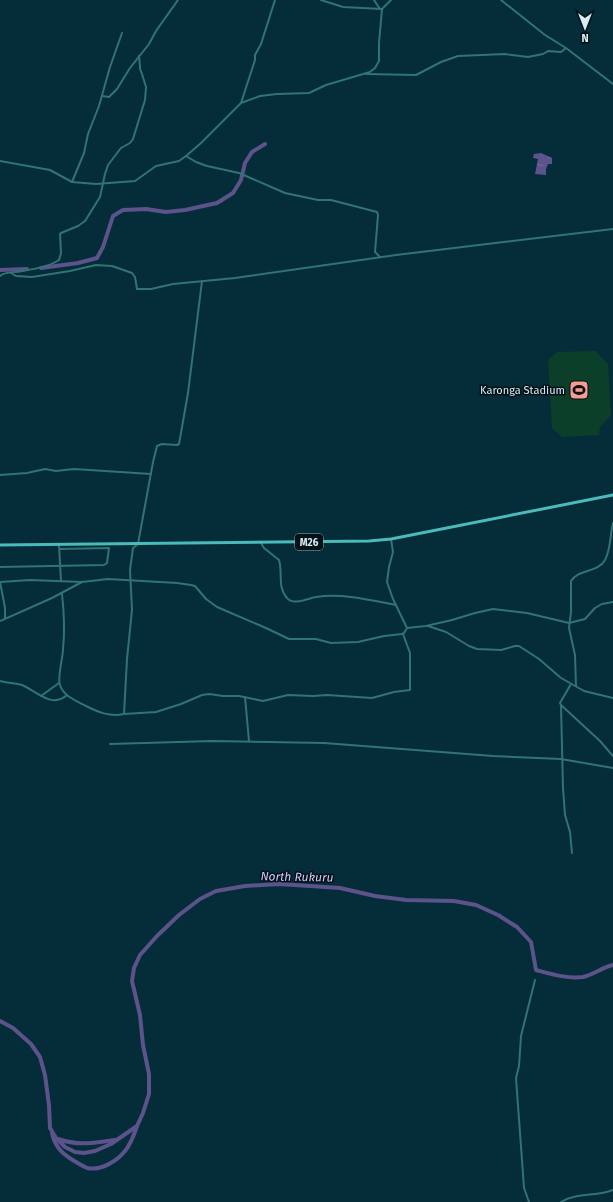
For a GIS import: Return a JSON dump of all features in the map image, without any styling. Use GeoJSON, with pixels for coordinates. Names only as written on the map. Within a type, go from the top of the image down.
{"type":"FeatureCollection","features":[{"type":"Feature","properties":{"kind":"main road","name":"M26"},"geometry":{"type":"LineString","coordinates":[[0,545],[369,541],[392,539],[613,496]]}},
{"type":"Feature","properties":{"kind":"street"},"geometry":{"type":"LineString","coordinates":[[101,96],[108,97],[111,95],[149,44],[156,31],[178,0]]}},
{"type":"Feature","properties":{"kind":"street"},"geometry":{"type":"LineString","coordinates":[[241,103],[252,71],[255,55],[275,0]]}},
{"type":"Feature","properties":{"kind":"street"},"geometry":{"type":"LineString","coordinates":[[321,0],[343,7],[381,9],[391,0]]}},
{"type":"Feature","properties":{"kind":"street"},"geometry":{"type":"LineString","coordinates":[[0,161],[50,170],[72,182],[103,184],[135,181],[156,166],[179,161],[186,156],[241,103],[260,96],[309,93],[326,85],[370,72],[375,68],[379,61],[381,9],[374,0]]}},
{"type":"Feature","properties":{"kind":"street"},"geometry":{"type":"LineString","coordinates":[[501,0],[545,35],[566,48],[613,84]]}},
{"type":"Feature","properties":{"kind":"street"},"geometry":{"type":"LineString","coordinates":[[72,182],[84,153],[88,134],[122,33]]}},
{"type":"Feature","properties":{"kind":"street"},"geometry":{"type":"LineString","coordinates":[[362,74],[416,75],[441,62],[458,56],[505,54],[530,57],[543,54],[548,51],[561,52],[566,48]]}},
{"type":"Feature","properties":{"kind":"street"},"geometry":{"type":"LineString","coordinates":[[0,276],[4,273],[46,266],[58,260],[61,253],[60,234],[85,221],[99,199],[106,170],[112,159],[121,148],[130,143],[133,139],[144,106],[146,87],[140,69],[139,56]]}},
{"type":"Feature","properties":{"kind":"street"},"geometry":{"type":"LineString","coordinates":[[186,156],[207,166],[227,169],[246,175],[285,193],[318,200],[331,200],[377,212],[375,252],[380,258]]}},
{"type":"Feature","properties":{"kind":"street"},"geometry":{"type":"LineString","coordinates":[[11,273],[18,276],[39,276],[98,265],[116,266],[132,273],[135,277],[136,286],[138,289],[235,278],[613,229]]}},
{"type":"Feature","properties":{"kind":"street"},"geometry":{"type":"LineString","coordinates":[[124,714],[127,659],[132,610],[130,567],[134,548],[138,544],[153,462],[158,444],[179,444],[188,392],[202,281]]}},
{"type":"Feature","properties":{"kind":"street"},"geometry":{"type":"LineString","coordinates":[[0,475],[45,470],[56,471],[74,469],[151,474]]}},
{"type":"Feature","properties":{"kind":"street"},"geometry":{"type":"LineString","coordinates":[[576,686],[575,655],[569,630],[571,612],[571,581],[576,575],[603,564],[609,550],[613,523]]}},
{"type":"Feature","properties":{"kind":"street"},"geometry":{"type":"LineString","coordinates":[[392,539],[393,552],[388,572],[388,582],[396,605],[407,628]]}},
{"type":"Feature","properties":{"kind":"street"},"geometry":{"type":"LineString","coordinates":[[261,543],[264,548],[279,560],[281,587],[287,599],[290,601],[321,597],[354,597],[396,605]]}},
{"type":"Feature","properties":{"kind":"street"},"geometry":{"type":"LineString","coordinates":[[59,545],[61,581]]}},
{"type":"Feature","properties":{"kind":"street"},"geometry":{"type":"LineString","coordinates":[[0,567],[107,564],[109,548],[60,549]]}},
{"type":"Feature","properties":{"kind":"street"},"geometry":{"type":"LineString","coordinates":[[5,619],[5,608],[0,582],[30,580],[82,582],[103,579],[191,585],[194,586],[216,607],[289,639],[316,639],[331,643],[361,642],[403,634],[407,628]]}},
{"type":"Feature","properties":{"kind":"street"},"geometry":{"type":"LineString","coordinates":[[0,621],[62,594],[82,582]]}},
{"type":"Feature","properties":{"kind":"street"},"geometry":{"type":"LineString","coordinates":[[62,594],[65,620],[59,683],[62,690],[67,695],[104,714],[156,712],[202,695],[209,694],[245,697],[263,701],[288,695],[327,695],[372,698],[394,692],[410,690],[410,653],[403,634]]}},
{"type":"Feature","properties":{"kind":"street"},"geometry":{"type":"LineString","coordinates":[[407,628],[426,626],[493,609],[521,612],[569,623],[585,619],[595,608],[602,604],[613,602]]}},
{"type":"Feature","properties":{"kind":"street"},"geometry":{"type":"LineString","coordinates":[[426,626],[446,632],[469,646],[477,649],[501,650],[519,646],[539,659],[561,678],[571,684],[588,692],[613,698]]}},
{"type":"Feature","properties":{"kind":"street"},"geometry":{"type":"LineString","coordinates":[[0,681],[20,685],[48,700],[63,698],[67,695]]}},
{"type":"Feature","properties":{"kind":"street"},"geometry":{"type":"LineString","coordinates":[[41,696],[59,683]]}},
{"type":"Feature","properties":{"kind":"street"},"geometry":{"type":"LineString","coordinates":[[571,684],[560,703],[561,759],[565,815],[570,832],[572,853]]}},
{"type":"Feature","properties":{"kind":"street"},"geometry":{"type":"LineString","coordinates":[[245,697],[249,741]]}},
{"type":"Feature","properties":{"kind":"street"},"geometry":{"type":"LineString","coordinates":[[561,705],[600,741],[613,756]]}},
{"type":"Feature","properties":{"kind":"street"},"geometry":{"type":"LineString","coordinates":[[110,744],[249,741],[324,743],[492,756],[561,759],[613,768]]}},
{"type":"Feature","properties":{"kind":"street"},"geometry":{"type":"LineString","coordinates":[[529,1202],[524,1188],[516,1078],[519,1066],[522,1032],[535,980]]}},
{"type":"Feature","properties":{"kind":"street"},"geometry":{"type":"LineString","coordinates":[[561,1202],[578,1195],[598,1194],[613,1190]]}},
{"type":"Feature","properties":{"kind":"green space","name":"Karonga Stadium"},"geometry":{"type":"Polygon","coordinates":[[[596,351],[608,364],[611,415],[600,427],[599,435],[562,437],[552,428],[548,360],[557,352],[596,351]]]}},
{"type":"Feature","properties":{"kind":"water"},"geometry":{"type":"Polygon","coordinates":[[[541,153],[552,158],[552,164],[548,164],[546,169],[546,175],[535,174],[538,159],[533,158],[534,154],[541,153]]]}},
{"type":"Feature","properties":{"kind":"waterway"},"geometry":{"type":"LineString","coordinates":[[41,268],[78,263],[97,258],[103,247],[113,216],[123,210],[146,209],[166,212],[185,210],[217,203],[233,193],[241,180],[245,163],[252,152],[265,144]]}},
{"type":"Feature","properties":{"kind":"waterway"},"geometry":{"type":"LineString","coordinates":[[0,270],[27,269]]}},
{"type":"Feature","properties":{"kind":"waterway","name":"North Rukuru"},"geometry":{"type":"LineString","coordinates":[[0,1021],[13,1028],[31,1044],[40,1057],[45,1075],[50,1128],[56,1138],[65,1147],[75,1152],[84,1153],[95,1151],[111,1144],[137,1126],[149,1094],[149,1074],[143,1045],[140,1015],[132,981],[134,968],[140,955],[179,915],[200,899],[216,891],[245,886],[279,884],[340,888],[375,896],[406,900],[454,901],[476,905],[498,915],[517,927],[531,942],[536,970],[559,976],[583,977],[613,965]]}},
{"type":"Feature","properties":{"kind":"waterway","name":"North Rukuru"},"geometry":{"type":"LineString","coordinates":[[52,1133],[58,1148],[64,1154],[83,1166],[92,1169],[103,1167],[122,1155],[131,1142],[137,1126]]}},
{"type":"Feature","properties":{"kind":"waterway","name":"North Rukuru"},"geometry":{"type":"LineString","coordinates":[[58,1139],[72,1143],[94,1143],[115,1140]]}},
{"type":"Feature","properties":{"kind":"place","name":"Karonga Stadium"},"geometry":{"type":"Point","coordinates":[579,390]}}]}
